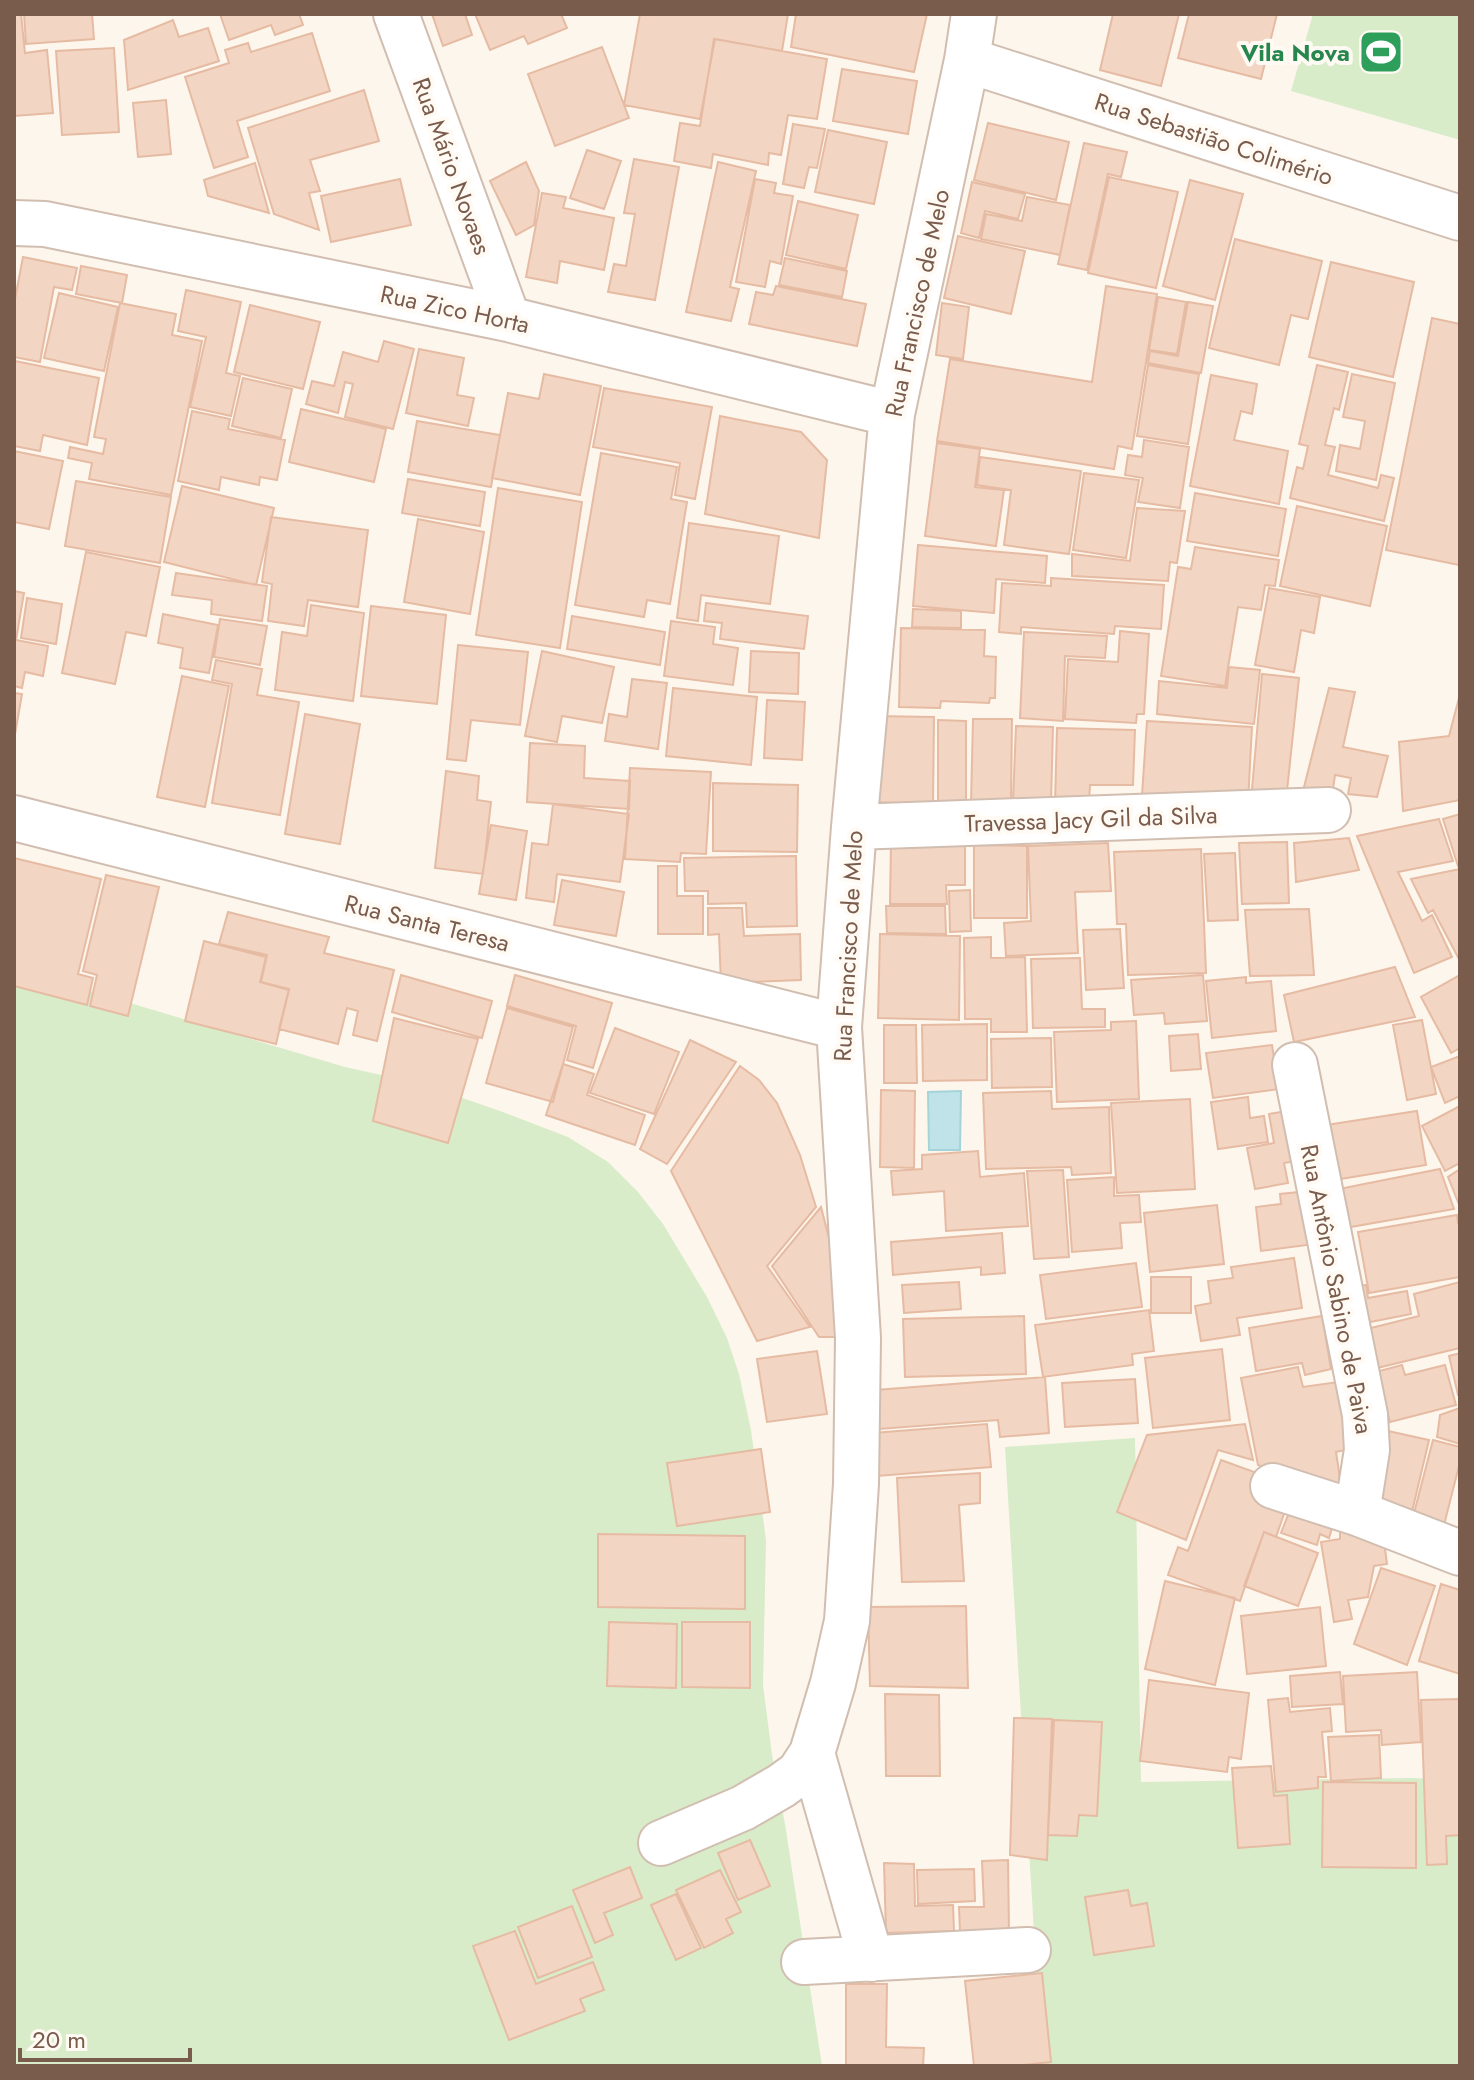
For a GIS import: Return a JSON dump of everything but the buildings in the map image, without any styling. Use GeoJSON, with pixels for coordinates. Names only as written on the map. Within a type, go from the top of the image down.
{"type":"FeatureCollection","features":[{"type":"Feature","properties":{"kind":"street","name":"Rua Mário Novaes"},"geometry":{"type":"LineString","coordinates":[[396,14],[508,319]]}},
{"type":"Feature","properties":{"kind":"street","name":"Rua Francisco de Melo"},"geometry":{"type":"LineString","coordinates":[[661,1843],[743,1808],[799,1773],[812,1753],[847,1621],[856,1484],[858,1338],[839,1027],[854,827],[892,414],[974,14]]}},
{"type":"Feature","properties":{"kind":"street","name":"Rua Sebastião Colimério"},"geometry":{"type":"LineString","coordinates":[[967,60],[1460,218]]}},
{"type":"Feature","properties":{"kind":"street","name":"Rua Zico Horta"},"geometry":{"type":"LineString","coordinates":[[14,223],[45,224],[508,319],[892,414]]}},
{"type":"Feature","properties":{"kind":"street","name":"Travessa Jacy Gil da Silva"},"geometry":{"type":"LineString","coordinates":[[854,827],[1328,810]]}},
{"type":"Feature","properties":{"kind":"street","name":"Rua Santa Teresa"},"geometry":{"type":"LineString","coordinates":[[14,818],[839,1027]]}},
{"type":"Feature","properties":{"kind":"street","name":"Rua Antônio Sabino de Paiva"},"geometry":{"type":"LineString","coordinates":[[1295,1065],[1365,1415],[1367,1450],[1357,1513]]}},
{"type":"Feature","properties":{"kind":"street"},"geometry":{"type":"LineString","coordinates":[[1273,1486],[1357,1513],[1460,1553]]}},
{"type":"Feature","properties":{"kind":"street"},"geometry":{"type":"LineString","coordinates":[[812,1753],[871,1959]]}},
{"type":"Feature","properties":{"kind":"street"},"geometry":{"type":"LineString","coordinates":[[804,1962],[1028,1950]]}},
{"type":"Feature","properties":{"kind":"green space","name":"Vila Nova"},"geometry":{"type":"Polygon","coordinates":[[[1313,14],[1460,14],[1460,140],[1291,91],[1313,14]]]}},
{"type":"Feature","properties":{"kind":"green space"},"geometry":{"type":"Polygon","coordinates":[[[14,971],[345,1067],[422,1084],[568,1137],[608,1162],[638,1192],[663,1224],[707,1297],[727,1338],[739,1374],[751,1430],[766,1540],[763,1685],[822,2066],[14,2066],[14,971]]]}},
{"type":"Feature","properties":{"kind":"green space"},"geometry":{"type":"Polygon","coordinates":[[[1135,1438],[1141,1782],[1460,1780],[1460,2066],[1044,2066],[1005,1447],[1135,1438]]]}},
{"type":"Feature","properties":{"kind":"water"},"geometry":{"type":"Polygon","coordinates":[[[961,1091],[960,1150],[929,1150],[928,1092],[961,1091]]]}},
{"type":"Feature","properties":{"kind":"place","name":"Vila Nova"},"geometry":{"type":"Point","coordinates":[1381,52]}}]}
